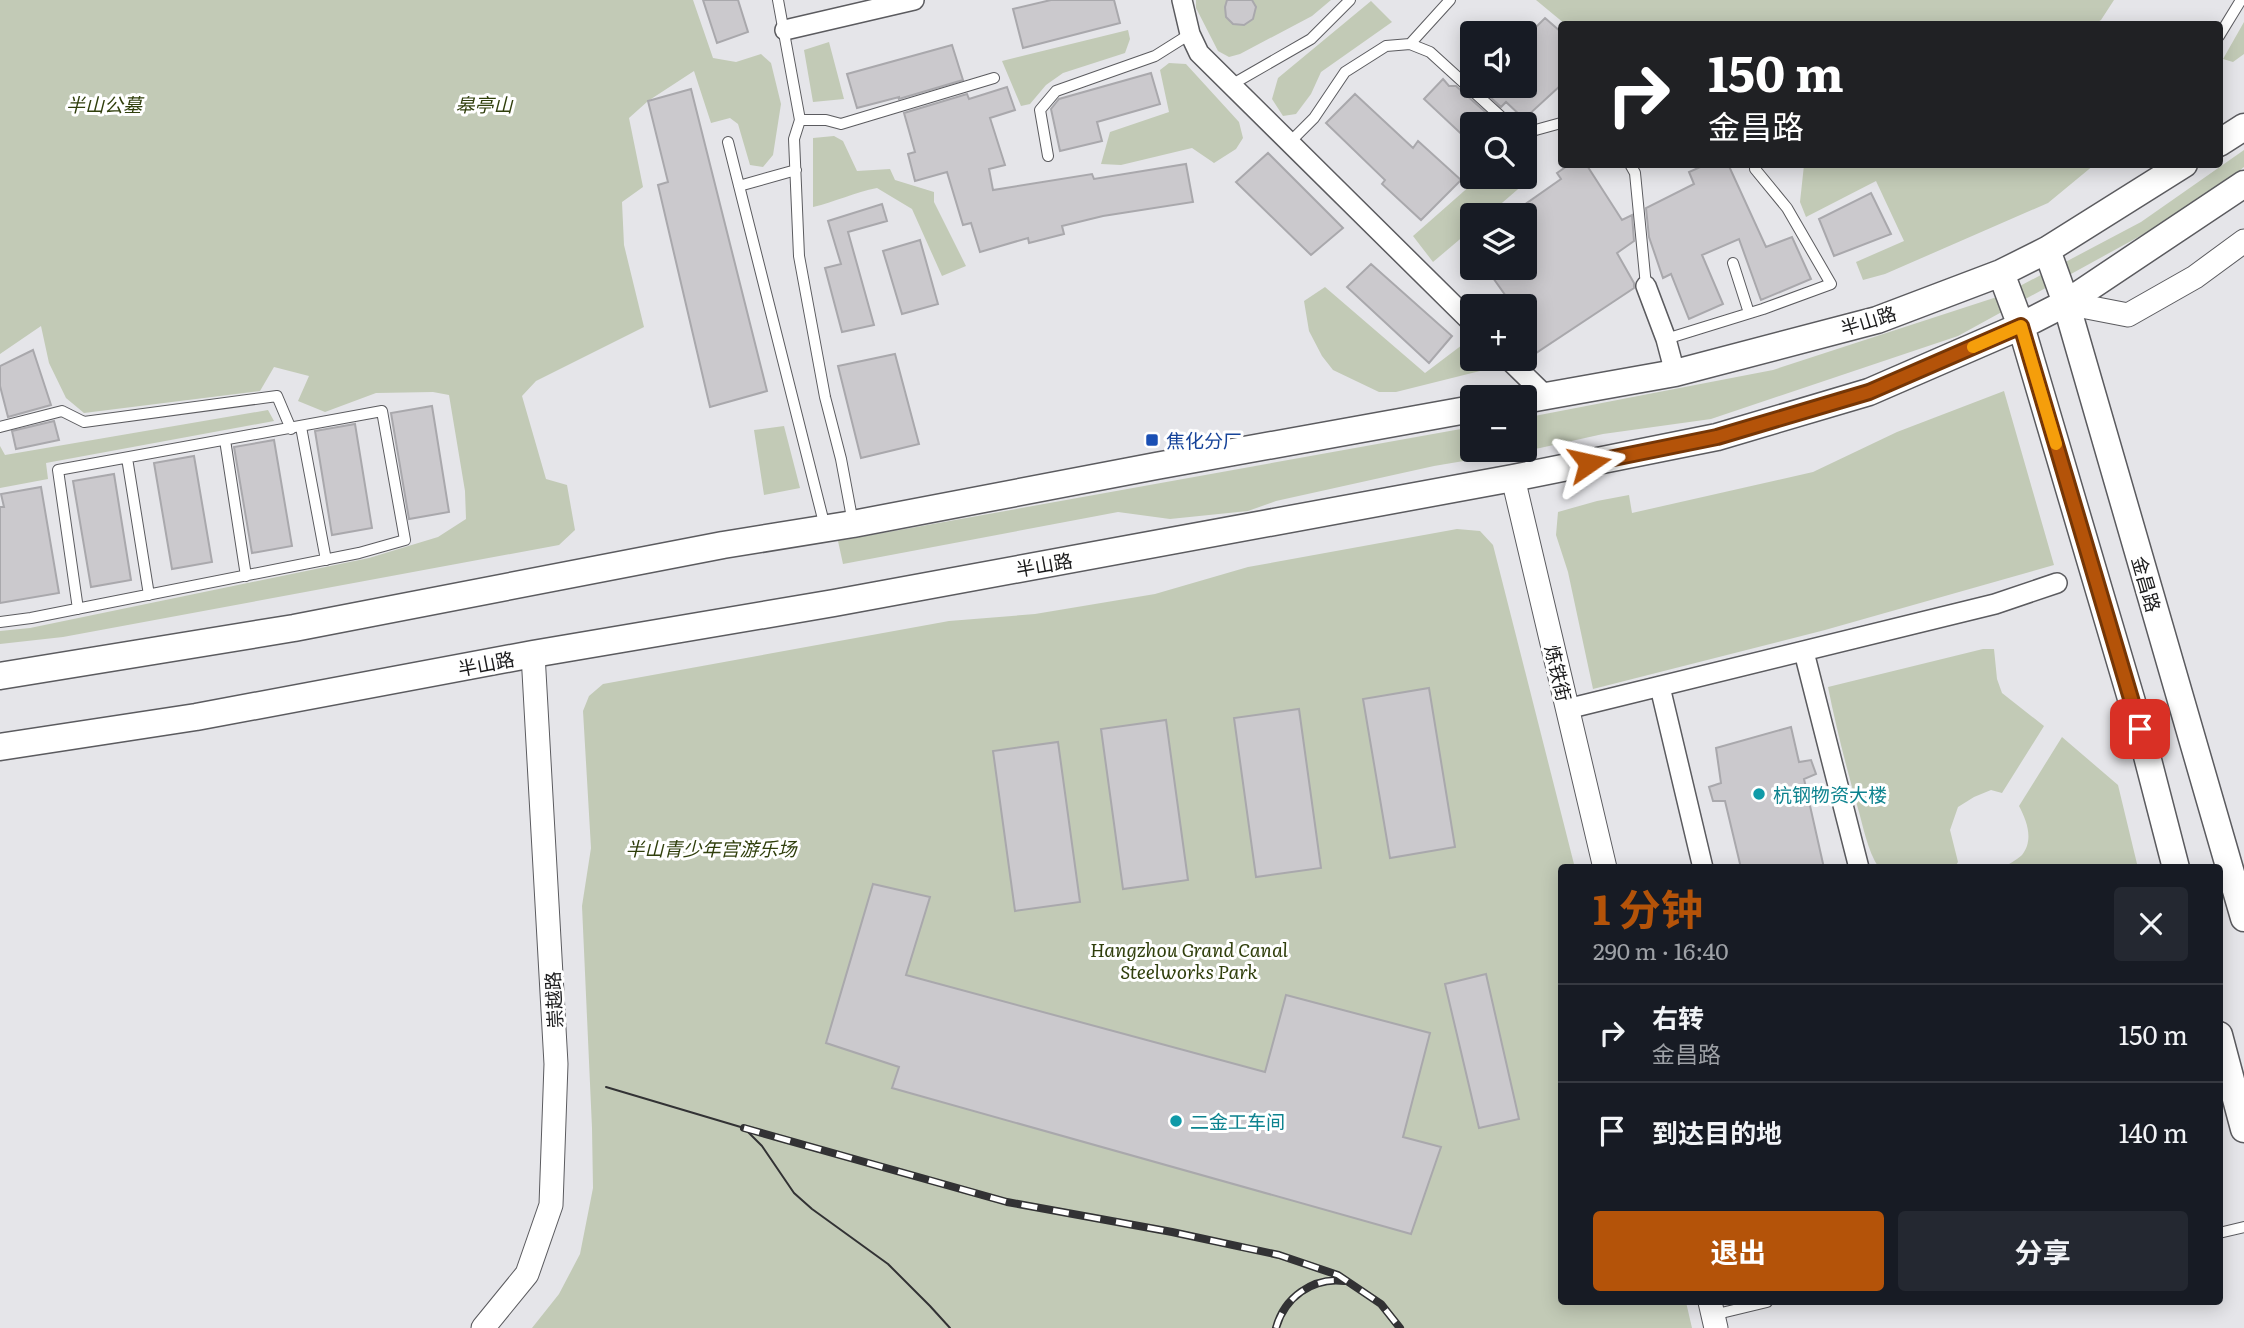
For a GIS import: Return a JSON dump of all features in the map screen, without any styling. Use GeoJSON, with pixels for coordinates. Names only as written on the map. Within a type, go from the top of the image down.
{"type":"FeatureCollection","features":[{"type":"Feature","properties":{"kind":"main road"},"geometry":{"type":"LineString","coordinates":[[2223,140],[2244,127]]}},
{"type":"Feature","properties":{"kind":"main road","name":"半山路"},"geometry":{"type":"LineString","coordinates":[[1537,398],[1675,373],[1877,320],[2001,273],[2047,250],[2178,168]]}},
{"type":"Feature","properties":{"kind":"main road","name":"半山路"},"geometry":{"type":"LineString","coordinates":[[0,747],[196,716],[533,653],[821,605],[1513,478],[1717,437],[1869,392],[2021,326],[2066,303],[2244,184]]}},
{"type":"Feature","properties":{"kind":"main road","name":"金昌路"},"geometry":{"type":"LineString","coordinates":[[2047,250],[2066,303],[2244,918]]}},
{"type":"Feature","properties":{"kind":"main road"},"geometry":{"type":"LineString","coordinates":[[2001,273],[2021,326],[2140,729],[2175,864]]}},
{"type":"Feature","properties":{"kind":"main road"},"geometry":{"type":"LineString","coordinates":[[0,676],[294,628],[723,545],[1460,411]]}},
{"type":"Feature","properties":{"kind":"main road"},"geometry":{"type":"LineString","coordinates":[[2223,1067],[2226,1091],[2244,1129]]}},
{"type":"Feature","properties":{"kind":"street"},"geometry":{"type":"LineString","coordinates":[[1182,0],[1190,34],[1199,53],[1460,311]]}},
{"type":"Feature","properties":{"kind":"street"},"geometry":{"type":"LineString","coordinates":[[785,30],[903,1]]}},
{"type":"Feature","properties":{"kind":"street"},"geometry":{"type":"LineString","coordinates":[[2066,303],[2128,315],[2195,277],[2244,241]]}},
{"type":"Feature","properties":{"kind":"street"},"geometry":{"type":"LineString","coordinates":[[1646,286],[1666,338],[1675,373]]}},
{"type":"Feature","properties":{"kind":"street","name":"炼铁街"},"geometry":{"type":"LineString","coordinates":[[1513,478],[1604,864]]}},
{"type":"Feature","properties":{"kind":"street"},"geometry":{"type":"LineString","coordinates":[[1567,709],[1995,604],[2057,583]]}},
{"type":"Feature","properties":{"kind":"street"},"geometry":{"type":"LineString","coordinates":[[1804,652],[1858,864]]}},
{"type":"Feature","properties":{"kind":"street","name":"崇越路"},"geometry":{"type":"LineString","coordinates":[[483,1328],[527,1275],[551,1205],[556,1063],[533,653]]}},
{"type":"Feature","properties":{"kind":"street"},"geometry":{"type":"LineString","coordinates":[[1660,687],[1702,864]]}},
{"type":"Feature","properties":{"kind":"lane"},"geometry":{"type":"LineString","coordinates":[[778,0],[800,120],[794,139],[799,256],[825,397],[841,459],[853,523]]}},
{"type":"Feature","properties":{"kind":"lane"},"geometry":{"type":"LineString","coordinates":[[1231,85],[1311,39],[1350,0]]}},
{"type":"Feature","properties":{"kind":"lane"},"geometry":{"type":"LineString","coordinates":[[1410,44],[1450,0]]}},
{"type":"Feature","properties":{"kind":"lane"},"geometry":{"type":"LineString","coordinates":[[2223,29],[2241,0]]}},
{"type":"Feature","properties":{"kind":"lane"},"geometry":{"type":"LineString","coordinates":[[1048,156],[1040,110],[1056,91],[1155,56],[1190,34]]}},
{"type":"Feature","properties":{"kind":"lane"},"geometry":{"type":"LineString","coordinates":[[1289,143],[1314,118],[1345,72],[1386,46],[1410,44],[1430,52],[1496,112]]}},
{"type":"Feature","properties":{"kind":"lane"},"geometry":{"type":"LineString","coordinates":[[800,120],[826,120],[841,124],[994,78]]}},
{"type":"Feature","properties":{"kind":"lane"},"geometry":{"type":"LineString","coordinates":[[1537,130],[1558,124]]}},
{"type":"Feature","properties":{"kind":"lane"},"geometry":{"type":"LineString","coordinates":[[728,142],[825,528]]}},
{"type":"Feature","properties":{"kind":"lane"},"geometry":{"type":"LineString","coordinates":[[1632,168],[1635,173],[1646,286]]}},
{"type":"Feature","properties":{"kind":"lane"},"geometry":{"type":"LineString","coordinates":[[1666,338],[1831,284],[1787,208],[1755,169]]}},
{"type":"Feature","properties":{"kind":"lane"},"geometry":{"type":"LineString","coordinates":[[739,186],[796,170]]}},
{"type":"Feature","properties":{"kind":"lane"},"geometry":{"type":"LineString","coordinates":[[1733,263],[1749,313]]}},
{"type":"Feature","properties":{"kind":"lane"},"geometry":{"type":"LineString","coordinates":[[0,427],[62,411],[83,422],[277,396],[296,428],[326,560]]}},
{"type":"Feature","properties":{"kind":"lane"},"geometry":{"type":"LineString","coordinates":[[0,622],[78,609],[359,554],[405,540],[382,411],[58,470],[78,609]]}},
{"type":"Feature","properties":{"kind":"lane"},"geometry":{"type":"LineString","coordinates":[[225,440],[246,576]]}},
{"type":"Feature","properties":{"kind":"lane"},"geometry":{"type":"LineString","coordinates":[[127,458],[149,595]]}},
{"type":"Feature","properties":{"kind":"lane"},"geometry":{"type":"LineString","coordinates":[[2223,1232],[2244,1227]]}},
{"type":"Feature","properties":{"kind":"lane"},"geometry":{"type":"LineString","coordinates":[[1713,1315],[1755,1305]]}},
{"type":"Feature","properties":{"kind":"green space"},"geometry":{"type":"Polygon","coordinates":[[[0,0],[693,0],[713,58],[736,62],[761,54],[771,63],[781,104],[773,155],[763,167],[750,165],[738,124],[730,118],[711,123],[694,71],[648,101],[629,118],[643,187],[622,202],[624,245],[644,327],[536,381],[522,396],[546,479],[567,485],[575,530],[559,545],[63,637],[0,644],[0,631],[30,628],[369,558],[438,537],[466,519],[465,491],[449,395],[433,392],[376,393],[325,412],[298,401],[309,376],[274,367],[260,391],[84,413],[66,398],[49,363],[41,326],[0,354],[0,0]]]}},
{"type":"Feature","properties":{"kind":"green space"},"geometry":{"type":"Polygon","coordinates":[[[1196,0],[1331,0],[1312,16],[1240,54],[1229,57],[1218,51],[1196,8],[1196,0]]]}},
{"type":"Feature","properties":{"kind":"green space"},"geometry":{"type":"Polygon","coordinates":[[[1536,0],[2114,0],[2099,21],[1561,21],[1536,0]]]}},
{"type":"Feature","properties":{"kind":"green space"},"geometry":{"type":"Polygon","coordinates":[[[1371,1],[1392,22],[1321,72],[1311,94],[1296,114],[1283,116],[1272,99],[1278,78],[1371,1]]]}},
{"type":"Feature","properties":{"kind":"green space"},"geometry":{"type":"Polygon","coordinates":[[[2244,22],[2244,54],[2233,62],[2223,59],[2244,22]]]}},
{"type":"Feature","properties":{"kind":"green space"},"geometry":{"type":"Polygon","coordinates":[[[1128,30],[1130,39],[1125,53],[1063,73],[1046,85],[1030,104],[1021,106],[1002,61],[1128,30]]]}},
{"type":"Feature","properties":{"kind":"green space"},"geometry":{"type":"Polygon","coordinates":[[[829,42],[844,99],[813,102],[804,50],[829,42]]]}},
{"type":"Feature","properties":{"kind":"green space"},"geometry":{"type":"Polygon","coordinates":[[[1169,63],[1186,64],[1239,122],[1243,138],[1236,149],[1214,163],[1192,148],[1121,165],[1101,164],[1110,132],[1169,112],[1160,70],[1169,63]]]}},
{"type":"Feature","properties":{"kind":"green space"},"geometry":{"type":"Polygon","coordinates":[[[834,136],[843,141],[857,171],[890,169],[895,180],[934,192],[934,202],[966,266],[942,276],[912,209],[877,188],[813,207],[813,138],[834,136]]]}},
{"type":"Feature","properties":{"kind":"green space"},"geometry":{"type":"Polygon","coordinates":[[[2244,150],[2244,167],[2193,207],[1958,336],[1711,419],[1603,434],[1537,449],[1537,415],[1773,370],[2003,295],[2141,222],[2218,168],[2223,168],[2223,165],[2244,150]]]}},
{"type":"Feature","properties":{"kind":"green space"},"geometry":{"type":"Polygon","coordinates":[[[1804,168],[2090,168],[2048,203],[1885,274],[1863,280],[1856,262],[1904,241],[1876,181],[1806,217],[1800,202],[1804,168]]]}},
{"type":"Feature","properties":{"kind":"green space"},"geometry":{"type":"Polygon","coordinates":[[[1466,189],[1518,189],[1502,203],[1460,203],[1460,239],[1433,262],[1413,236],[1466,189]]]}},
{"type":"Feature","properties":{"kind":"green space"},"geometry":{"type":"Polygon","coordinates":[[[1325,287],[1425,373],[1460,347],[1460,371],[1480,371],[1396,392],[1379,392],[1333,370],[1309,331],[1304,301],[1325,287]]]}},
{"type":"Feature","properties":{"kind":"green space"},"geometry":{"type":"Polygon","coordinates":[[[2004,391],[2054,565],[1825,630],[1593,689],[1568,572],[1556,535],[1558,512],[1629,495],[1632,513],[1813,472],[1897,432],[2004,391]]]}},
{"type":"Feature","properties":{"kind":"green space"},"geometry":{"type":"Polygon","coordinates":[[[268,410],[274,421],[46,463],[48,479],[0,488],[0,446],[5,455],[268,410]]]}},
{"type":"Feature","properties":{"kind":"green space"},"geometry":{"type":"Polygon","coordinates":[[[784,426],[800,488],[764,495],[754,430],[784,426]]]}},
{"type":"Feature","properties":{"kind":"green space"},"geometry":{"type":"Polygon","coordinates":[[[1460,429],[1460,462],[1276,501],[1248,511],[1170,519],[1118,512],[843,564],[838,541],[1460,429]]]}},
{"type":"Feature","properties":{"kind":"green space","name":"Hangzhou Grand Canal Steelworks Park"},"geometry":{"type":"Polygon","coordinates":[[[1457,529],[1480,531],[1493,545],[1574,864],[1558,864],[1558,1305],[1687,1305],[1692,1328],[532,1328],[559,1294],[580,1254],[593,1188],[582,906],[591,848],[583,711],[589,696],[603,684],[949,621],[1035,614],[1155,594],[1248,567],[1457,529]]]}},
{"type":"Feature","properties":{"kind":"green space"},"geometry":{"type":"Polygon","coordinates":[[[1983,649],[1994,649],[1997,679],[2002,693],[2044,726],[2002,793],[1991,790],[1958,807],[1950,830],[1957,864],[1877,864],[1866,837],[1828,687],[1983,649]]]}},
{"type":"Feature","properties":{"kind":"green space"},"geometry":{"type":"Polygon","coordinates":[[[2062,737],[2118,785],[2137,864],[2009,864],[2022,855],[2028,843],[2028,830],[2019,806],[2062,737]]]}},
{"type":"Feature","properties":{"kind":"building"},"geometry":{"type":"Polygon","coordinates":[[[703,0],[738,0],[748,32],[717,43],[703,0]]]}},
{"type":"Feature","properties":{"kind":"building"},"geometry":{"type":"Polygon","coordinates":[[[1051,0],[1114,0],[1120,23],[1023,48],[1013,9],[1051,0]]]}},
{"type":"Feature","properties":{"kind":"building"},"geometry":{"type":"Polygon","coordinates":[[[1227,0],[1252,0],[1256,7],[1253,19],[1244,25],[1233,24],[1226,17],[1227,0]]]}},
{"type":"Feature","properties":{"kind":"building"},"geometry":{"type":"Polygon","coordinates":[[[1545,18],[1558,29],[1558,88],[1532,112],[1517,112],[1506,102],[1501,107],[1491,98],[1537,98],[1537,26],[1545,18]]]}},
{"type":"Feature","properties":{"kind":"building"},"geometry":{"type":"Polygon","coordinates":[[[952,45],[963,80],[857,108],[847,74],[952,45]]]}},
{"type":"Feature","properties":{"kind":"building"},"geometry":{"type":"Polygon","coordinates":[[[1151,73],[1160,104],[1097,122],[1102,141],[1060,151],[1051,109],[1059,99],[1151,73]]]}},
{"type":"Feature","properties":{"kind":"building"},"geometry":{"type":"Polygon","coordinates":[[[1443,79],[1449,86],[1456,86],[1460,90],[1460,98],[1470,98],[1485,112],[1460,112],[1460,133],[1424,99],[1443,79]]]}},
{"type":"Feature","properties":{"kind":"building"},"geometry":{"type":"Polygon","coordinates":[[[1007,87],[1015,110],[990,118],[1005,165],[989,169],[993,190],[1092,174],[1094,179],[1186,164],[1193,202],[1103,216],[1062,226],[1064,234],[1029,243],[1028,238],[980,252],[971,223],[963,225],[947,172],[915,181],[908,154],[915,152],[904,113],[967,94],[969,99],[1007,87]]]}},
{"type":"Feature","properties":{"kind":"building"},"geometry":{"type":"Polygon","coordinates":[[[691,89],[767,391],[710,407],[658,185],[668,182],[648,101],[691,89]]]}},
{"type":"Feature","properties":{"kind":"building"},"geometry":{"type":"Polygon","coordinates":[[[1355,94],[1413,148],[1418,141],[1460,181],[1421,220],[1382,184],[1385,180],[1326,123],[1355,94]]]}},
{"type":"Feature","properties":{"kind":"building"},"geometry":{"type":"Polygon","coordinates":[[[1268,153],[1343,228],[1311,255],[1236,182],[1268,153]]]}},
{"type":"Feature","properties":{"kind":"building"},"geometry":{"type":"Polygon","coordinates":[[[1564,168],[1589,168],[1622,220],[1632,215],[1634,241],[1617,253],[1634,283],[1634,288],[1537,352],[1537,294],[1504,294],[1495,280],[1537,280],[1537,203],[1527,203],[1561,179],[1557,173],[1564,168]]]}},
{"type":"Feature","properties":{"kind":"building"},"geometry":{"type":"Polygon","coordinates":[[[1698,168],[1730,168],[1766,247],[1792,237],[1811,279],[1761,300],[1739,239],[1702,255],[1723,304],[1689,319],[1671,274],[1663,278],[1649,237],[1646,208],[1694,184],[1689,172],[1698,168]]]}},
{"type":"Feature","properties":{"kind":"building"},"geometry":{"type":"Polygon","coordinates":[[[1871,193],[1891,234],[1834,256],[1819,219],[1871,193]]]}},
{"type":"Feature","properties":{"kind":"building"},"geometry":{"type":"Polygon","coordinates":[[[882,204],[887,221],[848,232],[874,325],[842,332],[825,268],[841,264],[828,221],[882,204]]]}},
{"type":"Feature","properties":{"kind":"building"},"geometry":{"type":"Polygon","coordinates":[[[920,240],[938,304],[902,314],[883,251],[920,240]]]}},
{"type":"Feature","properties":{"kind":"building"},"geometry":{"type":"Polygon","coordinates":[[[1371,264],[1452,336],[1429,363],[1347,287],[1371,264]]]}},
{"type":"Feature","properties":{"kind":"building"},"geometry":{"type":"Polygon","coordinates":[[[33,350],[51,405],[8,417],[0,386],[0,366],[33,350]]]}},
{"type":"Feature","properties":{"kind":"building"},"geometry":{"type":"Polygon","coordinates":[[[895,354],[919,444],[861,458],[838,366],[895,354]]]}},
{"type":"Feature","properties":{"kind":"building"},"geometry":{"type":"Polygon","coordinates":[[[432,406],[449,512],[409,519],[391,413],[432,406]]]}},
{"type":"Feature","properties":{"kind":"building"},"geometry":{"type":"Polygon","coordinates":[[[54,421],[59,440],[16,449],[12,431],[54,421]]]}},
{"type":"Feature","properties":{"kind":"building"},"geometry":{"type":"Polygon","coordinates":[[[355,424],[372,528],[332,535],[315,431],[355,424]]]}},
{"type":"Feature","properties":{"kind":"building"},"geometry":{"type":"Polygon","coordinates":[[[274,440],[292,546],[252,553],[234,447],[274,440]]]}},
{"type":"Feature","properties":{"kind":"building"},"geometry":{"type":"Polygon","coordinates":[[[194,456],[212,562],[172,569],[154,463],[194,456]]]}},
{"type":"Feature","properties":{"kind":"building"},"geometry":{"type":"Polygon","coordinates":[[[114,474],[131,580],[91,587],[73,481],[114,474]]]}},
{"type":"Feature","properties":{"kind":"building"},"geometry":{"type":"Polygon","coordinates":[[[41,487],[59,593],[0,603],[0,507],[4,507],[1,494],[41,487]]]}},
{"type":"Feature","properties":{"kind":"building"},"geometry":{"type":"Polygon","coordinates":[[[1429,688],[1455,847],[1390,858],[1363,699],[1429,688]]]}},
{"type":"Feature","properties":{"kind":"building"},"geometry":{"type":"Polygon","coordinates":[[[1299,709],[1321,868],[1256,877],[1234,718],[1299,709]]]}},
{"type":"Feature","properties":{"kind":"building"},"geometry":{"type":"Polygon","coordinates":[[[1166,720],[1188,880],[1123,889],[1101,729],[1166,720]]]}},
{"type":"Feature","properties":{"kind":"building","name":"杭钢物资大楼"},"geometry":{"type":"Polygon","coordinates":[[[1791,727],[1799,762],[1811,760],[1816,774],[1804,779],[1823,864],[1740,864],[1725,801],[1713,801],[1709,787],[1721,783],[1716,748],[1791,727]]]}},
{"type":"Feature","properties":{"kind":"building"},"geometry":{"type":"Polygon","coordinates":[[[1058,742],[1080,902],[1015,911],[993,751],[1058,742]]]}},
{"type":"Feature","properties":{"kind":"building","name":"二金工车间"},"geometry":{"type":"Polygon","coordinates":[[[873,884],[930,897],[906,975],[1265,1072],[1286,995],[1430,1033],[1403,1137],[1441,1147],[1411,1234],[892,1088],[899,1067],[826,1043],[873,884]]]}},
{"type":"Feature","properties":{"kind":"building"},"geometry":{"type":"Polygon","coordinates":[[[1486,974],[1519,1119],[1479,1128],[1445,984],[1486,974]]]}},
{"type":"Feature","properties":{"kind":"tram line"},"geometry":{"type":"LineString","coordinates":[[606,1087],[744,1128],[762,1146],[794,1193],[888,1264],[950,1328]]}},
{"type":"Feature","properties":{"kind":"railway"},"geometry":{"type":"LineString","coordinates":[[744,1128],[1007,1202],[1172,1232],[1279,1255],[1338,1275],[1381,1304],[1400,1328]]}},
{"type":"Feature","properties":{"kind":"railway"},"geometry":{"type":"LineString","coordinates":[[1276,1328],[1286,1307],[1301,1292],[1321,1282],[1344,1281]]}},
{"type":"Feature","properties":{"kind":"slow traffic"},"geometry":{"type":"LineString","coordinates":[[1973,347],[2021,326],[2056,444]]}},
{"type":"Feature","properties":{"kind":"place","name":"焦化分厂"},"geometry":{"type":"Point","coordinates":[1152,440]}},
{"type":"Feature","properties":{"kind":"place","name":"杭钢物资大楼"},"geometry":{"type":"Point","coordinates":[1759,794]}},
{"type":"Feature","properties":{"kind":"place","name":"二金工车间"},"geometry":{"type":"Point","coordinates":[1176,1121]}},
{"type":"Feature","properties":{"kind":"route"},"geometry":{"type":"LineString","coordinates":[[1589,463],[1717,437],[1869,392],[2021,326],[2140,729]]}},
{"type":"Feature","properties":{"kind":"park label","name":"半山公墓"},"geometry":{"type":"Point","coordinates":[104,104]}},
{"type":"Feature","properties":{"kind":"park label","name":"皋亭山"},"geometry":{"type":"Point","coordinates":[484,104]}},
{"type":"Feature","properties":{"kind":"park label","name":"半山青少年宫游乐场"},"geometry":{"type":"Point","coordinates":[711,848]}}]}
